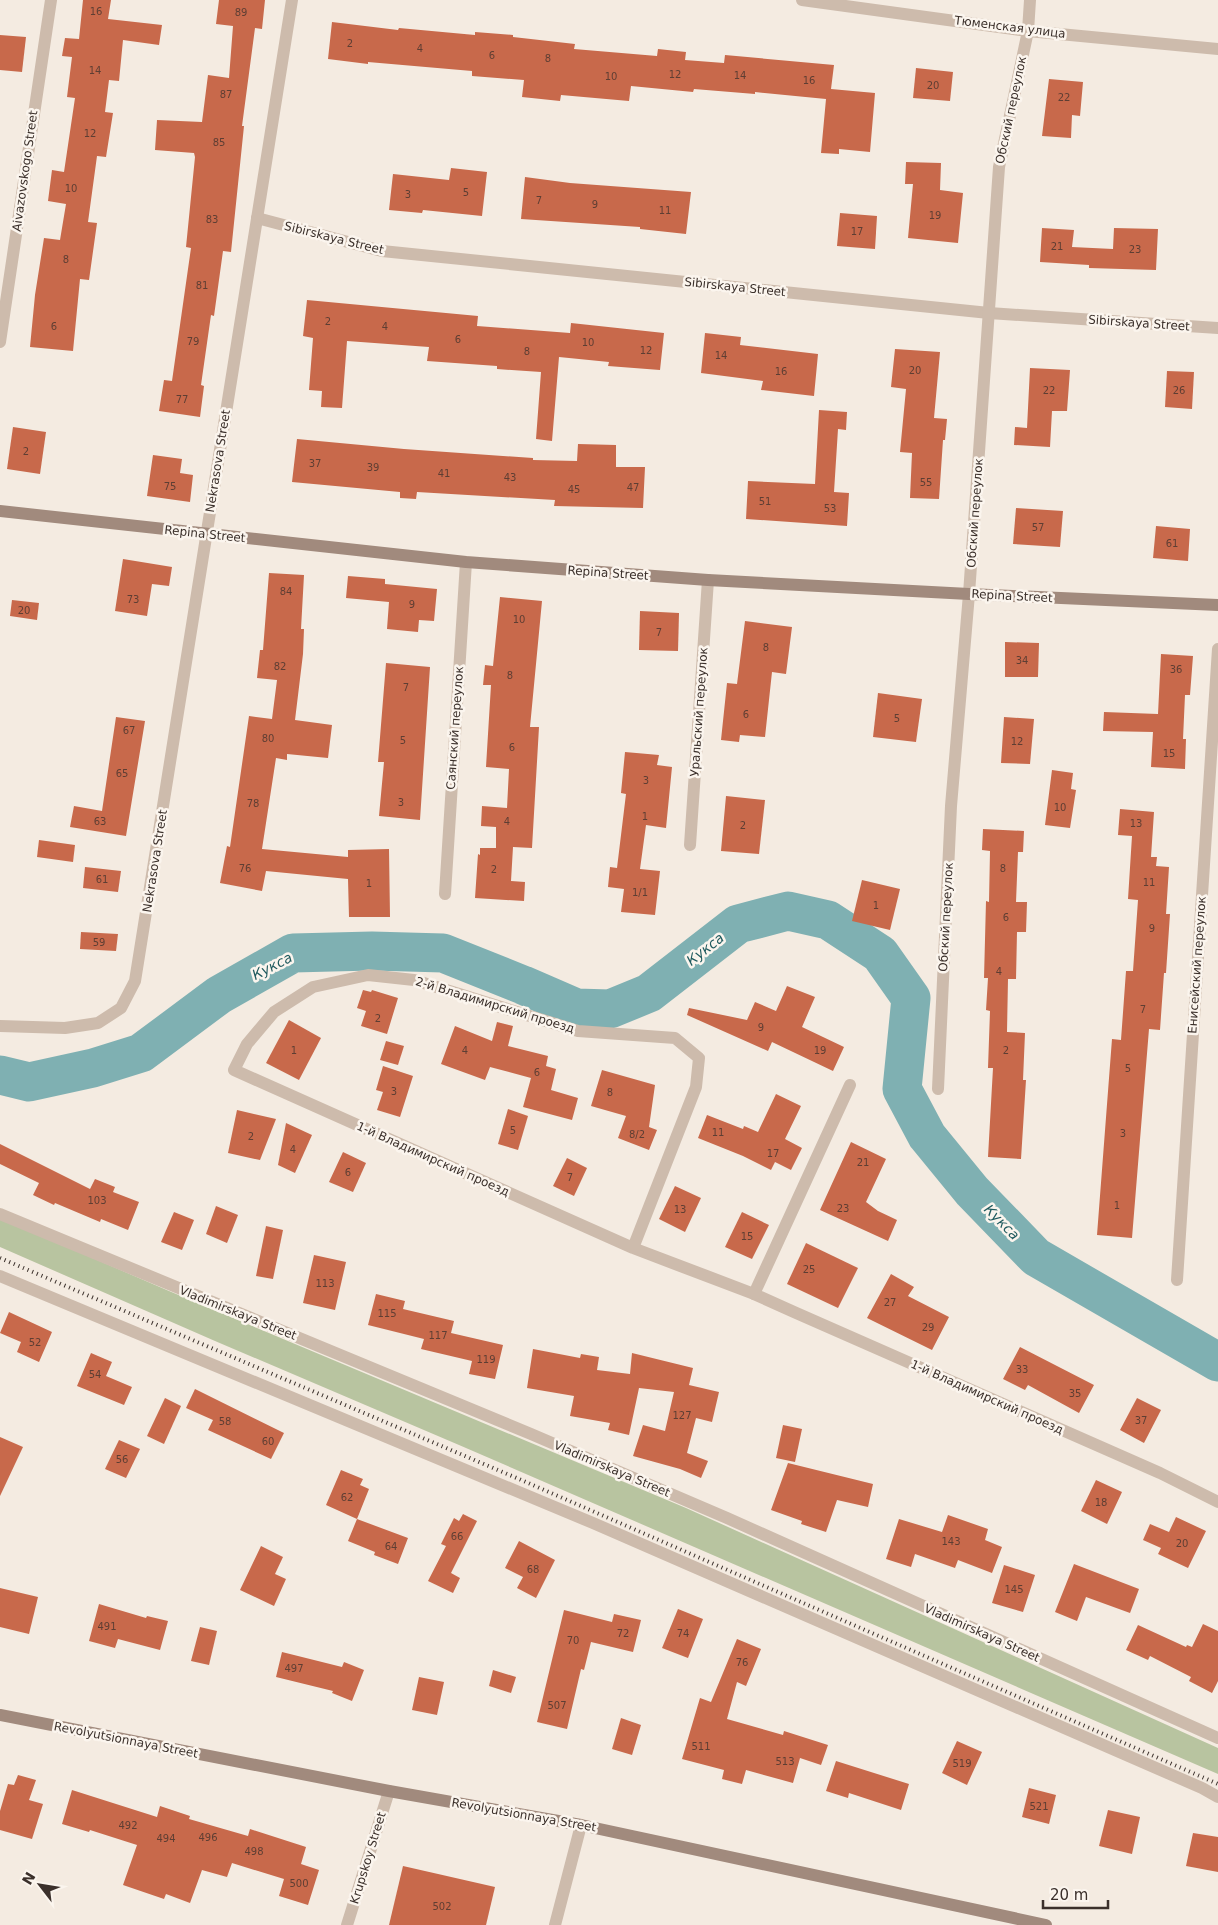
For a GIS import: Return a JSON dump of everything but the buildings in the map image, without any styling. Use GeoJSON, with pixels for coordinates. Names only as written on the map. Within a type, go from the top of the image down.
{"type":"FeatureCollection","features":[{"type":"Feature","properties":{"kind":"street","name":"Aivazovskogo Street"},"geometry":{"type":"LineString","coordinates":[[0,342],[51,0]]}},
{"type":"Feature","properties":{"kind":"street","name":"Nekrasova Street"},"geometry":{"type":"LineString","coordinates":[[0,1026],[65,1028],[98,1024],[121,1008],[135,981],[292,0]]}},
{"type":"Feature","properties":{"kind":"street","name":"Тюменская улица"},"geometry":{"type":"LineString","coordinates":[[802,0],[1028,31],[1218,50]]}},
{"type":"Feature","properties":{"kind":"street","name":"Обский переулок"},"geometry":{"type":"LineString","coordinates":[[938,1089],[951,806],[969,594],[999,167],[1028,31],[1030,0]]}},
{"type":"Feature","properties":{"kind":"street","name":"Sibirskaya Street"},"geometry":{"type":"LineString","coordinates":[[257,218],[382,251],[989,313],[1218,328]]}},
{"type":"Feature","properties":{"kind":"street","name":"Repina Street"},"geometry":{"type":"LineString","coordinates":[[0,511],[466,562],[708,580],[1218,605]]}},
{"type":"Feature","properties":{"kind":"street","name":"Саянский переулок"},"geometry":{"type":"LineString","coordinates":[[445,894],[466,562]]}},
{"type":"Feature","properties":{"kind":"street","name":"Уральский переулок"},"geometry":{"type":"LineString","coordinates":[[690,845],[708,580]]}},
{"type":"Feature","properties":{"kind":"street","name":"Енисейский переулок"},"geometry":{"type":"LineString","coordinates":[[1176,1280],[1218,649]]}},
{"type":"Feature","properties":{"kind":"street","name":"2-й Владимирский проезд"},"geometry":{"type":"LineString","coordinates":[[234,1070],[247,1044],[274,1012],[313,987],[368,975],[414,980],[578,1031],[675,1038],[699,1058],[696,1087],[633,1248]]}},
{"type":"Feature","properties":{"kind":"street","name":"1-й Владимирский проезд"},"geometry":{"type":"LineString","coordinates":[[234,1070],[633,1248],[754,1294],[1160,1473],[1218,1502]]}},
{"type":"Feature","properties":{"kind":"street"},"geometry":{"type":"LineString","coordinates":[[754,1294],[850,1085]]}},
{"type":"Feature","properties":{"kind":"street","name":"Vladimirskaya Street"},"geometry":{"type":"LineString","coordinates":[[0,1214],[728,1518],[1218,1738]]}},
{"type":"Feature","properties":{"kind":"street"},"geometry":{"type":"LineString","coordinates":[[0,1276],[602,1527],[1218,1796]]}},
{"type":"Feature","properties":{"kind":"street","name":"Revolyutsionnaya Street"},"geometry":{"type":"LineString","coordinates":[[0,1715],[389,1791],[581,1825],[1046,1925]]}},
{"type":"Feature","properties":{"kind":"street","name":"Krupskoy Street"},"geometry":{"type":"LineString","coordinates":[[347,1925],[389,1791]]}},
{"type":"Feature","properties":{"kind":"street"},"geometry":{"type":"LineString","coordinates":[[555,1925],[581,1825]]}},
{"type":"Feature","properties":{"kind":"green space"},"geometry":{"type":"Polygon","coordinates":[[[0,1218],[686,1508],[1218,1748],[1218,1774],[0,1247],[0,1218]]]}},
{"type":"Feature","properties":{"kind":"waterway","name":"Кукса"},"geometry":{"type":"LineString","coordinates":[[0,1075],[29,1082],[93,1068],[141,1053],[219,995],[293,953],[372,951],[443,953],[576,1008],[610,1009],[649,993],[738,924],[788,911],[828,920],[880,954],[911,998],[902,1089],[927,1136],[972,1191],[1036,1257],[1218,1362]]}},
{"type":"Feature","properties":{"kind":"railway"},"geometry":{"type":"LineString","coordinates":[[0,1258],[519,1479],[1218,1784]]}}]}
